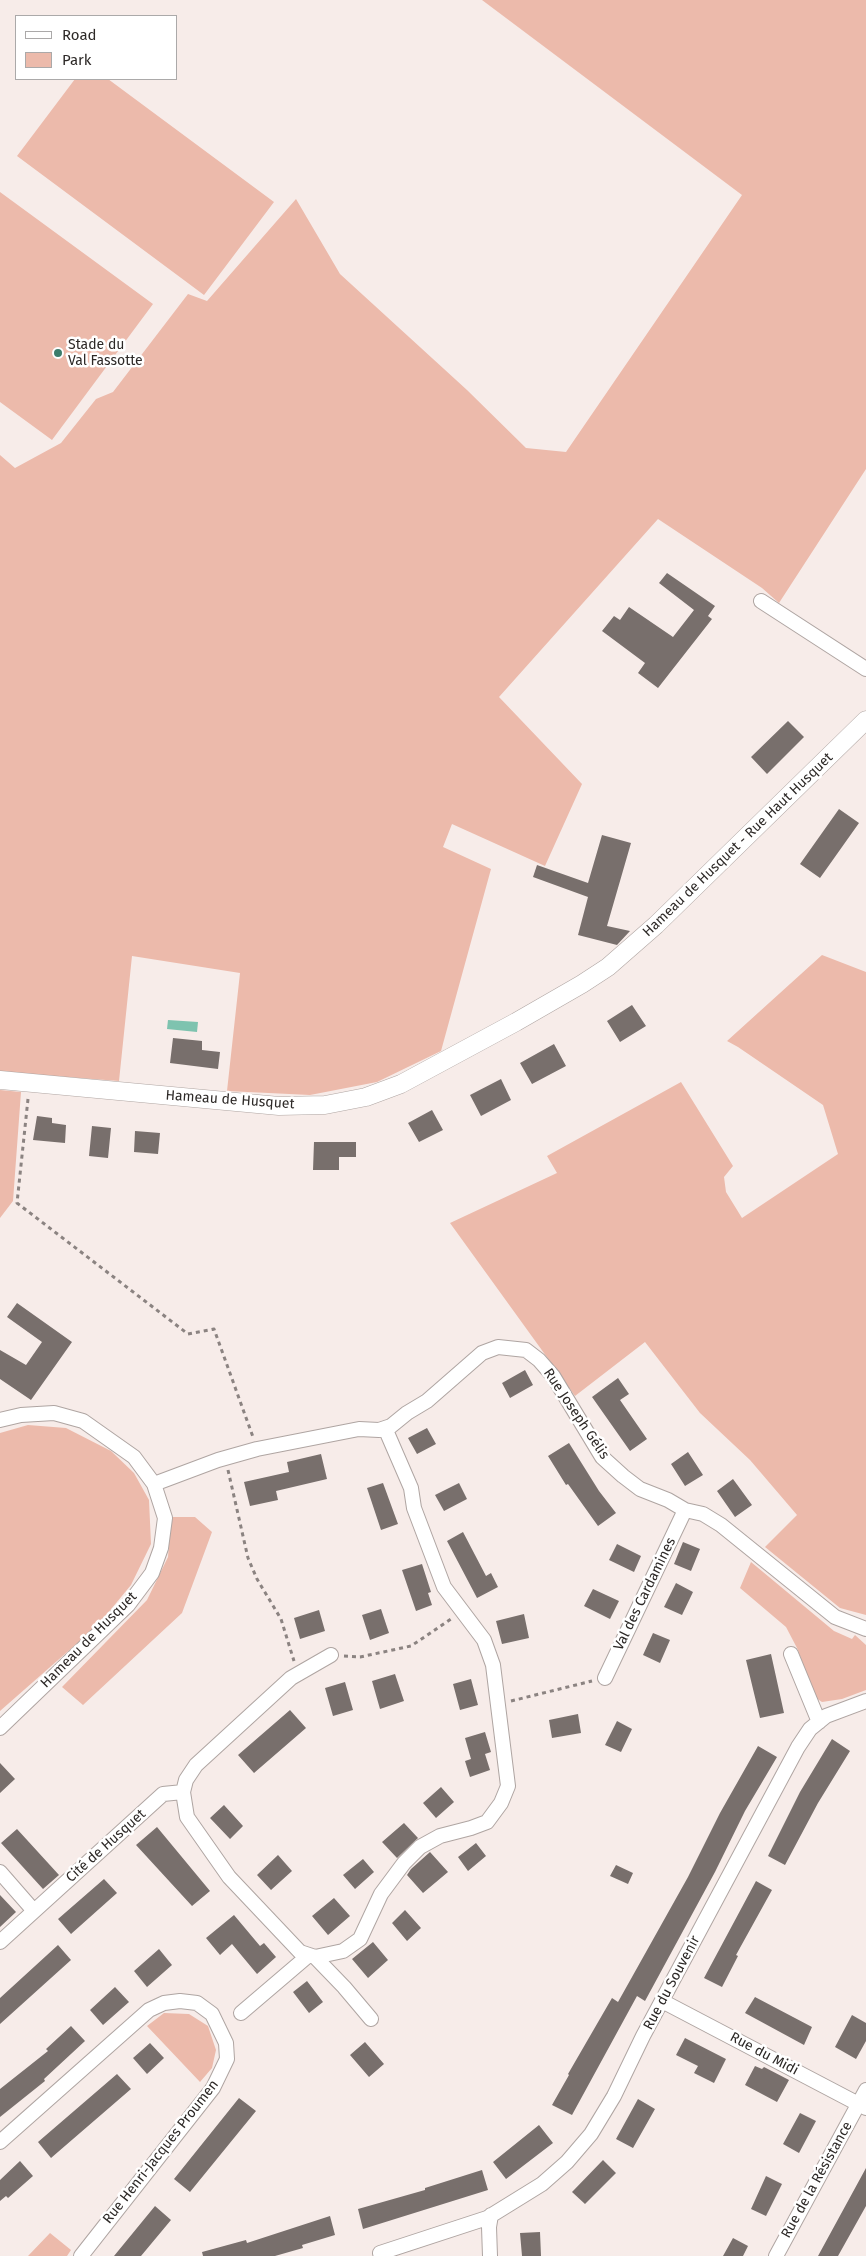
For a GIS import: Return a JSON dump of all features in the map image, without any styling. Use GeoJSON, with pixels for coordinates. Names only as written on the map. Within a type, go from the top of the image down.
{"type":"FeatureCollection","features":[{"type":"Feature","properties":{"kind":"street"},"geometry":{"type":"LineString","coordinates":[[761,601],[866,669]]}},
{"type":"Feature","properties":{"kind":"street","name":"Hameau de Husquet - Rue Haut Husquet"},"geometry":{"type":"LineString","coordinates":[[608,967],[656,925],[866,720]]}},
{"type":"Feature","properties":{"kind":"street","name":"Hameau de Husquet"},"geometry":{"type":"LineString","coordinates":[[0,1080],[279,1106],[325,1104],[366,1097],[401,1084],[441,1063],[582,984],[608,967]]}},
{"type":"Feature","properties":{"kind":"street","name":"Rue Joseph Gélis"},"geometry":{"type":"LineString","coordinates":[[385,1428],[391,1426],[407,1413],[427,1401],[482,1352],[498,1347],[526,1350],[539,1360],[553,1376],[602,1458],[640,1489],[668,1500],[685,1510],[704,1514],[721,1525],[836,1617],[866,1629]]}},
{"type":"Feature","properties":{"kind":"street","name":"Hameau de Husquet"},"geometry":{"type":"LineString","coordinates":[[0,1420],[21,1415],[54,1413],[83,1421],[134,1457],[154,1484],[165,1518],[161,1548],[152,1573],[114,1619],[0,1728]]}},
{"type":"Feature","properties":{"kind":"street"},"geometry":{"type":"LineString","coordinates":[[154,1484],[257,1449],[359,1429],[379,1430],[385,1428],[411,1488],[414,1508],[444,1587],[484,1640],[494,1665],[508,1786],[495,1813],[487,1822],[440,1836],[420,1847],[404,1863],[382,1894],[360,1938],[343,1951],[312,1956],[241,2013]]}},
{"type":"Feature","properties":{"kind":"street","name":"Val des Cardamines"},"geometry":{"type":"LineString","coordinates":[[605,1678],[685,1510]]}},
{"type":"Feature","properties":{"kind":"street"},"geometry":{"type":"LineString","coordinates":[[791,1654],[819,1722]]}},
{"type":"Feature","properties":{"kind":"street"},"geometry":{"type":"LineString","coordinates":[[331,1655],[291,1678],[196,1765],[186,1780],[183,1803],[188,1817],[228,1877],[300,1952],[312,1956],[344,1987],[371,2020]]}},
{"type":"Feature","properties":{"kind":"street","name":"Rue du Souvenir"},"geometry":{"type":"LineString","coordinates":[[378,2255],[491,2215],[542,2184],[567,2162],[592,2134],[614,2096],[662,2001],[798,1747],[810,1729],[819,1722],[842,1709],[866,1701]]}},
{"type":"Feature","properties":{"kind":"street","name":"Cité de Husquet"},"geometry":{"type":"LineString","coordinates":[[0,1942],[163,1794],[183,1792]]}},
{"type":"Feature","properties":{"kind":"street"},"geometry":{"type":"LineString","coordinates":[[0,1872],[34,1911]]}},
{"type":"Feature","properties":{"kind":"street","name":"Rue Henri-Jacques Proumen"},"geometry":{"type":"LineString","coordinates":[[0,2142],[149,2010],[164,2003],[180,2001],[197,2003],[212,2014],[226,2043],[227,2058],[213,2088],[81,2256]]}},
{"type":"Feature","properties":{"kind":"street","name":"Rue du Midi"},"geometry":{"type":"LineString","coordinates":[[662,2001],[862,2106]]}},
{"type":"Feature","properties":{"kind":"street","name":"Rue de la Résistance"},"geometry":{"type":"LineString","coordinates":[[776,2256],[862,2106],[866,2090]]}},
{"type":"Feature","properties":{"kind":"street"},"geometry":{"type":"LineString","coordinates":[[490,2256],[488,2227],[491,2215]]}},
{"type":"Feature","properties":{"kind":"path"},"geometry":{"type":"LineString","coordinates":[[30,1084],[17,1203],[188,1334],[214,1329],[257,1449]]}},
{"type":"Feature","properties":{"kind":"path"},"geometry":{"type":"LineString","coordinates":[[226,1458],[248,1558],[257,1579],[281,1619],[298,1674]]}},
{"type":"Feature","properties":{"kind":"path"},"geometry":{"type":"LineString","coordinates":[[331,1655],[360,1657],[411,1646],[462,1612]]}},
{"type":"Feature","properties":{"kind":"path"},"geometry":{"type":"LineString","coordinates":[[498,1705],[605,1678]]}},
{"type":"Feature","properties":{"kind":"green space"},"geometry":{"type":"Polygon","coordinates":[[[482,0],[866,0],[866,469],[779,603],[762,588],[658,519],[499,697],[582,784],[545,866],[452,824],[443,847],[491,869],[441,1051],[377,1082],[310,1095],[227,1091],[240,973],[132,956],[119,1081],[0,1072],[0,455],[15,468],[61,443],[96,399],[113,392],[188,294],[207,301],[296,199],[340,274],[467,390],[526,448],[566,452],[742,195],[482,0]]]}},
{"type":"Feature","properties":{"kind":"green space"},"geometry":{"type":"Polygon","coordinates":[[[74,80],[109,80],[274,202],[204,295],[17,156],[74,80]]]}},
{"type":"Feature","properties":{"kind":"green space","name":"Stade du Val Fassotte"},"geometry":{"type":"Polygon","coordinates":[[[0,192],[153,304],[52,440],[0,402],[0,192]]]}},
{"type":"Feature","properties":{"kind":"green space"},"geometry":{"type":"Polygon","coordinates":[[[822,955],[866,972],[866,1615],[840,1608],[765,1547],[797,1515],[750,1460],[700,1413],[645,1342],[575,1396],[450,1223],[557,1173],[547,1156],[681,1082],[733,1166],[724,1177],[726,1192],[742,1218],[838,1154],[823,1105],[727,1041],[822,955]]]}},
{"type":"Feature","properties":{"kind":"green space"},"geometry":{"type":"Polygon","coordinates":[[[0,1090],[21,1092],[13,1201],[0,1218],[0,1090]]]}},
{"type":"Feature","properties":{"kind":"green space"},"geometry":{"type":"Polygon","coordinates":[[[28,1425],[66,1428],[111,1451],[134,1473],[149,1500],[151,1544],[131,1585],[98,1625],[0,1711],[0,1433],[28,1425]]]}},
{"type":"Feature","properties":{"kind":"green space"},"geometry":{"type":"Polygon","coordinates":[[[171,1517],[195,1517],[212,1532],[182,1613],[83,1705],[62,1687],[147,1600],[168,1557],[171,1517]]]}},
{"type":"Feature","properties":{"kind":"green space"},"geometry":{"type":"Polygon","coordinates":[[[751,1562],[834,1631],[852,1639],[855,1635],[866,1645],[866,1690],[842,1699],[822,1702],[816,1698],[797,1648],[786,1627],[740,1588],[751,1562]]]}},
{"type":"Feature","properties":{"kind":"green space"},"geometry":{"type":"Polygon","coordinates":[[[164,2013],[189,2014],[208,2026],[216,2050],[212,2068],[200,2082],[147,2026],[164,2013]]]}},
{"type":"Feature","properties":{"kind":"green space"},"geometry":{"type":"Polygon","coordinates":[[[50,2233],[71,2250],[67,2256],[28,2256],[50,2233]]]}},
{"type":"Feature","properties":{"kind":"shaded area"},"geometry":{"type":"Polygon","coordinates":[[[168,1020],[198,1022],[197,1032],[167,1029],[168,1020]]]}},
{"type":"Feature","properties":{"kind":"building"},"geometry":{"type":"Polygon","coordinates":[[[667,573],[715,606],[708,616],[712,619],[658,688],[638,673],[645,663],[602,631],[614,616],[620,620],[629,607],[673,637],[694,610],[659,583],[667,573]]]}},
{"type":"Feature","properties":{"kind":"building"},"geometry":{"type":"Polygon","coordinates":[[[788,721],[804,737],[767,774],[751,757],[788,721]]]}},
{"type":"Feature","properties":{"kind":"building"},"geometry":{"type":"Polygon","coordinates":[[[839,809],[859,823],[820,878],[800,864],[839,809]]]}},
{"type":"Feature","properties":{"kind":"building"},"geometry":{"type":"Polygon","coordinates":[[[602,835],[631,843],[607,926],[630,931],[617,945],[578,935],[588,897],[533,877],[537,865],[588,883],[602,835]]]}},
{"type":"Feature","properties":{"kind":"building"},"geometry":{"type":"Polygon","coordinates":[[[632,1005],[646,1026],[620,1042],[607,1021],[632,1005]]]}},
{"type":"Feature","properties":{"kind":"building"},"geometry":{"type":"Polygon","coordinates":[[[173,1038],[202,1041],[202,1050],[220,1052],[218,1069],[170,1063],[173,1038]]]}},
{"type":"Feature","properties":{"kind":"building"},"geometry":{"type":"Polygon","coordinates":[[[554,1044],[566,1066],[532,1084],[520,1063],[554,1044]]]}},
{"type":"Feature","properties":{"kind":"building"},"geometry":{"type":"Polygon","coordinates":[[[501,1079],[511,1100],[481,1116],[470,1095],[501,1079]]]}},
{"type":"Feature","properties":{"kind":"building"},"geometry":{"type":"Polygon","coordinates":[[[432,1110],[443,1130],[419,1142],[408,1123],[432,1110]]]}},
{"type":"Feature","properties":{"kind":"building"},"geometry":{"type":"Polygon","coordinates":[[[37,1116],[52,1118],[52,1123],[66,1125],[65,1143],[33,1140],[37,1116]]]}},
{"type":"Feature","properties":{"kind":"building"},"geometry":{"type":"Polygon","coordinates":[[[92,1126],[111,1128],[108,1158],[89,1156],[92,1126]]]}},
{"type":"Feature","properties":{"kind":"building"},"geometry":{"type":"Polygon","coordinates":[[[135,1131],[160,1133],[158,1154],[134,1152],[135,1131]]]}},
{"type":"Feature","properties":{"kind":"building"},"geometry":{"type":"Polygon","coordinates":[[[314,1142],[356,1142],[356,1157],[339,1157],[339,1170],[313,1170],[314,1142]]]}},
{"type":"Feature","properties":{"kind":"building"},"geometry":{"type":"Polygon","coordinates":[[[17,1303],[72,1342],[31,1400],[0,1379],[0,1350],[26,1365],[42,1342],[7,1317],[17,1303]]]}},
{"type":"Feature","properties":{"kind":"building"},"geometry":{"type":"Polygon","coordinates":[[[525,1370],[533,1385],[510,1398],[502,1383],[525,1370]]]}},
{"type":"Feature","properties":{"kind":"building"},"geometry":{"type":"Polygon","coordinates":[[[618,1378],[629,1394],[620,1400],[647,1439],[630,1451],[592,1397],[618,1378]]]}},
{"type":"Feature","properties":{"kind":"building"},"geometry":{"type":"Polygon","coordinates":[[[427,1428],[436,1444],[417,1454],[408,1438],[427,1428]]]}},
{"type":"Feature","properties":{"kind":"building"},"geometry":{"type":"Polygon","coordinates":[[[569,1443],[599,1491],[616,1513],[598,1526],[568,1484],[566,1485],[548,1456],[569,1443]]]}},
{"type":"Feature","properties":{"kind":"building"},"geometry":{"type":"Polygon","coordinates":[[[688,1452],[703,1475],[685,1486],[671,1464],[688,1452]]]}},
{"type":"Feature","properties":{"kind":"building"},"geometry":{"type":"Polygon","coordinates":[[[321,1454],[327,1479],[276,1491],[278,1500],[250,1506],[244,1482],[289,1472],[287,1462],[321,1454]]]}},
{"type":"Feature","properties":{"kind":"building"},"geometry":{"type":"Polygon","coordinates":[[[733,1479],[752,1505],[735,1517],[717,1491],[733,1479]]]}},
{"type":"Feature","properties":{"kind":"building"},"geometry":{"type":"Polygon","coordinates":[[[383,1483],[398,1524],[381,1530],[367,1488],[383,1483]]]}},
{"type":"Feature","properties":{"kind":"building"},"geometry":{"type":"Polygon","coordinates":[[[459,1483],[467,1499],[444,1511],[435,1495],[459,1483]]]}},
{"type":"Feature","properties":{"kind":"building"},"geometry":{"type":"Polygon","coordinates":[[[463,1532],[486,1576],[491,1573],[498,1587],[477,1598],[447,1541],[463,1532]]]}},
{"type":"Feature","properties":{"kind":"building"},"geometry":{"type":"Polygon","coordinates":[[[683,1542],[700,1549],[691,1571],[674,1564],[683,1542]]]}},
{"type":"Feature","properties":{"kind":"building"},"geometry":{"type":"Polygon","coordinates":[[[617,1544],[641,1556],[634,1572],[609,1560],[617,1544]]]}},
{"type":"Feature","properties":{"kind":"building"},"geometry":{"type":"Polygon","coordinates":[[[422,1564],[431,1592],[428,1593],[432,1605],[416,1611],[402,1570],[422,1564]]]}},
{"type":"Feature","properties":{"kind":"building"},"geometry":{"type":"Polygon","coordinates":[[[676,1583],[693,1592],[682,1615],[664,1607],[676,1583]]]}},
{"type":"Feature","properties":{"kind":"building"},"geometry":{"type":"Polygon","coordinates":[[[593,1589],[619,1601],[610,1619],[584,1606],[593,1589]]]}},
{"type":"Feature","properties":{"kind":"building"},"geometry":{"type":"Polygon","coordinates":[[[381,1609],[389,1633],[370,1640],[362,1615],[381,1609]]]}},
{"type":"Feature","properties":{"kind":"building"},"geometry":{"type":"Polygon","coordinates":[[[319,1610],[325,1631],[300,1639],[294,1618],[319,1610]]]}},
{"type":"Feature","properties":{"kind":"building"},"geometry":{"type":"Polygon","coordinates":[[[524,1614],[529,1638],[502,1644],[496,1621],[524,1614]]]}},
{"type":"Feature","properties":{"kind":"building"},"geometry":{"type":"Polygon","coordinates":[[[653,1633],[670,1640],[660,1663],[643,1655],[653,1633]]]}},
{"type":"Feature","properties":{"kind":"building"},"geometry":{"type":"Polygon","coordinates":[[[771,1654],[784,1713],[760,1718],[746,1660],[771,1654]]]}},
{"type":"Feature","properties":{"kind":"building"},"geometry":{"type":"Polygon","coordinates":[[[395,1674],[404,1701],[380,1709],[372,1681],[395,1674]]]}},
{"type":"Feature","properties":{"kind":"building"},"geometry":{"type":"Polygon","coordinates":[[[471,1679],[478,1705],[460,1710],[453,1684],[471,1679]]]}},
{"type":"Feature","properties":{"kind":"building"},"geometry":{"type":"Polygon","coordinates":[[[345,1682],[353,1710],[333,1716],[325,1688],[345,1682]]]}},
{"type":"Feature","properties":{"kind":"building"},"geometry":{"type":"Polygon","coordinates":[[[290,1710],[306,1728],[254,1773],[238,1755],[290,1710]]]}},
{"type":"Feature","properties":{"kind":"building"},"geometry":{"type":"Polygon","coordinates":[[[578,1714],[581,1733],[552,1738],[549,1720],[578,1714]]]}},
{"type":"Feature","properties":{"kind":"building"},"geometry":{"type":"Polygon","coordinates":[[[617,1721],[632,1729],[621,1752],[605,1745],[617,1721]]]}},
{"type":"Feature","properties":{"kind":"building"},"geometry":{"type":"Polygon","coordinates":[[[485,1732],[491,1752],[485,1754],[490,1770],[470,1777],[465,1761],[471,1759],[465,1738],[485,1732]]]}},
{"type":"Feature","properties":{"kind":"building"},"geometry":{"type":"Polygon","coordinates":[[[832,1739],[850,1751],[818,1803],[785,1865],[768,1856],[800,1792],[832,1739]]]}},
{"type":"Feature","properties":{"kind":"building"},"geometry":{"type":"Polygon","coordinates":[[[758,1746],[777,1757],[745,1811],[715,1872],[645,2001],[637,1996],[572,2115],[552,2105],[612,1998],[618,2002],[758,1746]]]}},
{"type":"Feature","properties":{"kind":"building"},"geometry":{"type":"Polygon","coordinates":[[[0,1763],[15,1779],[0,1793],[0,1763]]]}},
{"type":"Feature","properties":{"kind":"building"},"geometry":{"type":"Polygon","coordinates":[[[441,1787],[454,1802],[436,1818],[423,1803],[441,1787]]]}},
{"type":"Feature","properties":{"kind":"building"},"geometry":{"type":"Polygon","coordinates":[[[224,1805],[243,1826],[230,1839],[210,1818],[224,1805]]]}},
{"type":"Feature","properties":{"kind":"building"},"geometry":{"type":"Polygon","coordinates":[[[404,1823],[418,1838],[397,1858],[382,1842],[404,1823]]]}},
{"type":"Feature","properties":{"kind":"building"},"geometry":{"type":"Polygon","coordinates":[[[157,1827],[210,1891],[192,1906],[136,1845],[157,1827]]]}},
{"type":"Feature","properties":{"kind":"building"},"geometry":{"type":"Polygon","coordinates":[[[17,1829],[59,1875],[43,1889],[1,1843],[17,1829]]]}},
{"type":"Feature","properties":{"kind":"building"},"geometry":{"type":"Polygon","coordinates":[[[476,1843],[486,1856],[468,1871],[458,1857],[476,1843]]]}},
{"type":"Feature","properties":{"kind":"building"},"geometry":{"type":"Polygon","coordinates":[[[430,1852],[448,1872],[423,1893],[407,1875],[430,1852]]]}},
{"type":"Feature","properties":{"kind":"building"},"geometry":{"type":"Polygon","coordinates":[[[278,1855],[292,1871],[271,1890],[257,1875],[278,1855]]]}},
{"type":"Feature","properties":{"kind":"building"},"geometry":{"type":"Polygon","coordinates":[[[363,1859],[374,1872],[355,1889],[343,1875],[363,1859]]]}},
{"type":"Feature","properties":{"kind":"building"},"geometry":{"type":"Polygon","coordinates":[[[616,1865],[633,1873],[628,1884],[610,1876],[616,1865]]]}},
{"type":"Feature","properties":{"kind":"building"},"geometry":{"type":"Polygon","coordinates":[[[104,1879],[117,1893],[71,1934],[58,1919],[104,1879]]]}},
{"type":"Feature","properties":{"kind":"building"},"geometry":{"type":"Polygon","coordinates":[[[756,1881],[772,1890],[736,1955],[738,1956],[722,1987],[704,1978],[756,1881]]]}},
{"type":"Feature","properties":{"kind":"building"},"geometry":{"type":"Polygon","coordinates":[[[0,1895],[16,1912],[0,1927],[0,1895]]]}},
{"type":"Feature","properties":{"kind":"building"},"geometry":{"type":"Polygon","coordinates":[[[334,1898],[350,1916],[328,1935],[312,1916],[334,1898]]]}},
{"type":"Feature","properties":{"kind":"building"},"geometry":{"type":"Polygon","coordinates":[[[405,1910],[421,1928],[407,1941],[392,1923],[405,1910]]]}},
{"type":"Feature","properties":{"kind":"building"},"geometry":{"type":"Polygon","coordinates":[[[234,1915],[260,1946],[264,1943],[276,1957],[257,1974],[232,1944],[220,1955],[206,1938],[234,1915]]]}},
{"type":"Feature","properties":{"kind":"building"},"geometry":{"type":"Polygon","coordinates":[[[373,1942],[388,1960],[368,1978],[352,1959],[373,1942]]]}},
{"type":"Feature","properties":{"kind":"building"},"geometry":{"type":"Polygon","coordinates":[[[58,1945],[71,1960],[0,2024],[0,1998],[58,1945]]]}},
{"type":"Feature","properties":{"kind":"building"},"geometry":{"type":"Polygon","coordinates":[[[159,1949],[172,1965],[147,1987],[134,1971],[159,1949]]]}},
{"type":"Feature","properties":{"kind":"building"},"geometry":{"type":"Polygon","coordinates":[[[307,1981],[323,2002],[309,2013],[293,1992],[307,1981]]]}},
{"type":"Feature","properties":{"kind":"building"},"geometry":{"type":"Polygon","coordinates":[[[115,1987],[129,2002],[103,2025],[90,2010],[115,1987]]]}},
{"type":"Feature","properties":{"kind":"building"},"geometry":{"type":"Polygon","coordinates":[[[755,1997],[812,2027],[804,2045],[745,2013],[755,1997]]]}},
{"type":"Feature","properties":{"kind":"building"},"geometry":{"type":"Polygon","coordinates":[[[852,2015],[866,2023],[866,2041],[856,2059],[835,2047],[852,2015]]]}},
{"type":"Feature","properties":{"kind":"building"},"geometry":{"type":"Polygon","coordinates":[[[71,2026],[85,2041],[44,2079],[45,2081],[0,2117],[0,2089],[48,2051],[46,2049],[71,2026]]]}},
{"type":"Feature","properties":{"kind":"building"},"geometry":{"type":"Polygon","coordinates":[[[685,2038],[726,2059],[714,2083],[694,2073],[698,2066],[676,2055],[685,2038]]]}},
{"type":"Feature","properties":{"kind":"building"},"geometry":{"type":"Polygon","coordinates":[[[365,2042],[384,2064],[369,2077],[350,2055],[365,2042]]]}},
{"type":"Feature","properties":{"kind":"building"},"geometry":{"type":"Polygon","coordinates":[[[150,2043],[164,2058],[147,2074],[133,2058],[150,2043]]]}},
{"type":"Feature","properties":{"kind":"building"},"geometry":{"type":"Polygon","coordinates":[[[755,2066],[762,2069],[764,2067],[789,2080],[777,2102],[745,2085],[755,2066]]]}},
{"type":"Feature","properties":{"kind":"building"},"geometry":{"type":"Polygon","coordinates":[[[117,2074],[131,2089],[51,2158],[38,2142],[117,2074]]]}},
{"type":"Feature","properties":{"kind":"building"},"geometry":{"type":"Polygon","coordinates":[[[239,2098],[256,2111],[190,2192],[174,2179],[239,2098]]]}},
{"type":"Feature","properties":{"kind":"building"},"geometry":{"type":"Polygon","coordinates":[[[638,2099],[655,2109],[633,2148],[616,2139],[638,2099]]]}},
{"type":"Feature","properties":{"kind":"building"},"geometry":{"type":"Polygon","coordinates":[[[800,2113],[816,2121],[799,2153],[783,2144],[800,2113]]]}},
{"type":"Feature","properties":{"kind":"building"},"geometry":{"type":"Polygon","coordinates":[[[539,2125],[553,2143],[506,2179],[493,2162],[539,2125]]]}},
{"type":"Feature","properties":{"kind":"building"},"geometry":{"type":"Polygon","coordinates":[[[603,2160],[616,2173],[585,2204],[572,2192],[603,2160]]]}},
{"type":"Feature","properties":{"kind":"building"},"geometry":{"type":"Polygon","coordinates":[[[20,2161],[33,2176],[8,2198],[6,2196],[0,2201],[0,2180],[20,2161]]]}},
{"type":"Feature","properties":{"kind":"building"},"geometry":{"type":"Polygon","coordinates":[[[866,2168],[866,2206],[838,2256],[818,2256],[866,2168]]]}},
{"type":"Feature","properties":{"kind":"building"},"geometry":{"type":"Polygon","coordinates":[[[482,2170],[488,2190],[363,2229],[358,2209],[425,2190],[425,2188],[482,2170]]]}},
{"type":"Feature","properties":{"kind":"building"},"geometry":{"type":"Polygon","coordinates":[[[766,2176],[782,2184],[766,2216],[751,2209],[766,2176]]]}},
{"type":"Feature","properties":{"kind":"building"},"geometry":{"type":"Polygon","coordinates":[[[155,2206],[171,2220],[141,2256],[114,2256],[155,2206]]]}},
{"type":"Feature","properties":{"kind":"building"},"geometry":{"type":"Polygon","coordinates":[[[330,2216],[335,2235],[302,2245],[303,2248],[275,2256],[203,2256],[202,2252],[246,2240],[247,2243],[330,2216]]]}},
{"type":"Feature","properties":{"kind":"building"},"geometry":{"type":"Polygon","coordinates":[[[540,2232],[541,2256],[522,2256],[520,2233],[540,2232]]]}},
{"type":"Feature","properties":{"kind":"building"},"geometry":{"type":"Polygon","coordinates":[[[733,2238],[748,2246],[743,2256],[723,2256],[733,2238]]]}},
{"type":"Feature","properties":{"kind":"place","name":"Stade du Val Fassotte"},"geometry":{"type":"Point","coordinates":[58,353]}}]}
